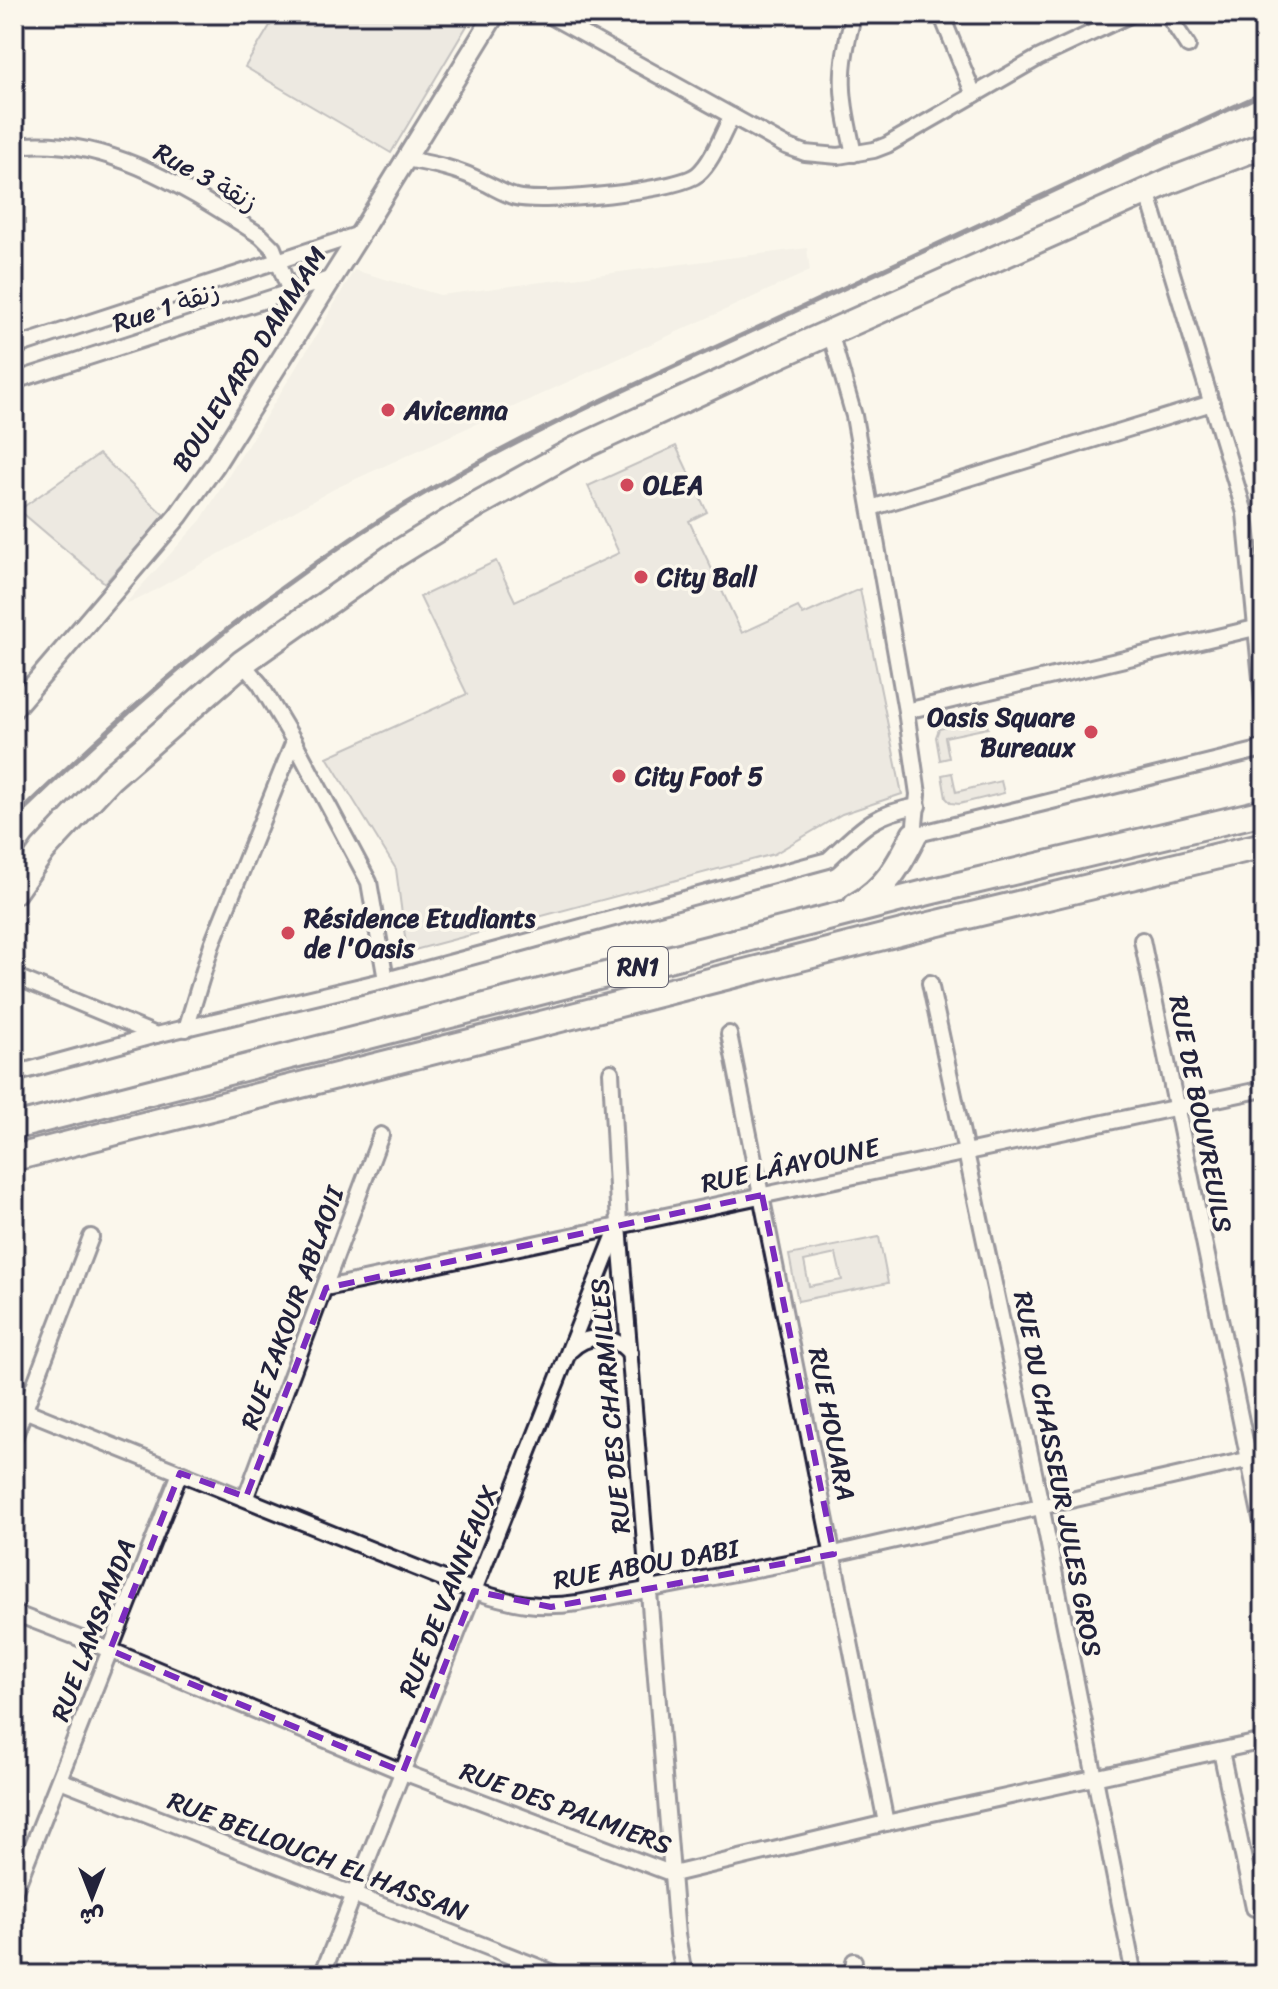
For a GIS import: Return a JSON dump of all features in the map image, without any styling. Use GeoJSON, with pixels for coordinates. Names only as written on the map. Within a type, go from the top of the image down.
{"type":"FeatureCollection","features":[{"type":"Feature","properties":{"kind":"main road"},"geometry":{"type":"LineString","coordinates":[[1172,180],[1218,152],[1264,131]]}},
{"type":"Feature","properties":{"kind":"main road"},"geometry":{"type":"LineString","coordinates":[[14,891],[23,875],[63,826],[109,779],[242,663],[395,555],[476,505],[637,420],[1172,180],[1264,145]]}},
{"type":"Feature","properties":{"kind":"main road","name":"RN1"},"geometry":{"type":"LineString","coordinates":[[14,1127],[929,892],[1264,812]]}},
{"type":"Feature","properties":{"kind":"main road"},"geometry":{"type":"LineString","coordinates":[[914,835],[913,878],[929,892]]}},
{"type":"Feature","properties":{"kind":"main road"},"geometry":{"type":"LineString","coordinates":[[843,914],[874,896],[886,883],[899,866],[914,835]]}},
{"type":"Feature","properties":{"kind":"main road","name":"RN1"},"geometry":{"type":"LineString","coordinates":[[14,1158],[930,925],[1264,845]]}},
{"type":"Feature","properties":{"kind":"main road"},"geometry":{"type":"LineString","coordinates":[[930,925],[966,923],[1264,859]]}},
{"type":"Feature","properties":{"kind":"street","name":"BOULEVARD DAMMAM"},"geometry":{"type":"LineString","coordinates":[[14,708],[178,516],[214,466],[495,14]]}},
{"type":"Feature","properties":{"kind":"street"},"geometry":{"type":"LineString","coordinates":[[547,14],[793,150],[819,156],[854,154],[887,145],[1038,58],[1132,14]]}},
{"type":"Feature","properties":{"kind":"street"},"geometry":{"type":"LineString","coordinates":[[854,14],[843,52],[841,72],[845,113],[854,154]]}},
{"type":"Feature","properties":{"kind":"street"},"geometry":{"type":"LineString","coordinates":[[941,14],[974,95]]}},
{"type":"Feature","properties":{"kind":"street"},"geometry":{"type":"LineString","coordinates":[[1167,14],[1188,46]]}},
{"type":"Feature","properties":{"kind":"street"},"geometry":{"type":"LineString","coordinates":[[406,159],[454,170],[523,199],[558,200],[653,188],[682,182],[699,173],[732,116]]}},
{"type":"Feature","properties":{"kind":"street","name":"Rue 3 زنقة"},"geometry":{"type":"LineString","coordinates":[[14,146],[63,144],[102,152],[126,161],[157,175],[261,236],[273,248],[279,261]]}},
{"type":"Feature","properties":{"kind":"street"},"geometry":{"type":"LineString","coordinates":[[1147,191],[1245,513],[1264,710]]}},
{"type":"Feature","properties":{"kind":"street"},"geometry":{"type":"LineString","coordinates":[[290,292],[279,261],[360,234]]}},
{"type":"Feature","properties":{"kind":"street","name":"Rue 1 زنقة"},"geometry":{"type":"LineString","coordinates":[[14,347],[279,261]]}},
{"type":"Feature","properties":{"kind":"street","name":"Rue 1 زنقة"},"geometry":{"type":"LineString","coordinates":[[14,381],[333,278]]}},
{"type":"Feature","properties":{"kind":"street"},"geometry":{"type":"LineString","coordinates":[[830,332],[854,416],[906,711],[918,806],[914,835],[1264,747]]}},
{"type":"Feature","properties":{"kind":"street"},"geometry":{"type":"LineString","coordinates":[[871,508],[1212,403]]}},
{"type":"Feature","properties":{"kind":"street"},"geometry":{"type":"LineString","coordinates":[[906,711],[1255,628]]}},
{"type":"Feature","properties":{"kind":"street"},"geometry":{"type":"LineString","coordinates":[[242,663],[260,684],[294,741],[369,882],[386,980]]}},
{"type":"Feature","properties":{"kind":"street"},"geometry":{"type":"LineString","coordinates":[[186,1029],[212,944],[294,741]]}},
{"type":"Feature","properties":{"kind":"street"},"geometry":{"type":"LineString","coordinates":[[14,1074],[156,1035],[386,980],[828,860],[872,819],[894,810],[918,806]]}},
{"type":"Feature","properties":{"kind":"street","name":"RUE DE BOUVREUILS"},"geometry":{"type":"LineString","coordinates":[[1142,940],[1264,1533]]}},
{"type":"Feature","properties":{"kind":"street"},"geometry":{"type":"LineString","coordinates":[[14,976],[156,1035]]}},
{"type":"Feature","properties":{"kind":"street","name":"RUE DU CHASSEUR JULES GROS"},"geometry":{"type":"LineString","coordinates":[[930,983],[1041,1505],[1134,1975]]}},
{"type":"Feature","properties":{"kind":"street","name":"RUE HOUARA"},"geometry":{"type":"LineString","coordinates":[[729,1034],[886,1823]]}},
{"type":"Feature","properties":{"kind":"street","name":"RUE DES CHARMILLES"},"geometry":{"type":"LineString","coordinates":[[611,1072],[619,1225],[677,1935],[684,1975]]}},
{"type":"Feature","properties":{"kind":"street","name":"RUE LÂAYOUNE"},"geometry":{"type":"LineString","coordinates":[[326,1288],[1264,1089]]}},
{"type":"Feature","properties":{"kind":"street","name":"RUE ZAKOUR ABLAOII"},"geometry":{"type":"LineString","coordinates":[[246,1497],[381,1135]]}},
{"type":"Feature","properties":{"kind":"street","name":"RUE DE VANNEAUX"},"geometry":{"type":"LineString","coordinates":[[322,1975],[619,1225]]}},
{"type":"Feature","properties":{"kind":"street"},"geometry":{"type":"LineString","coordinates":[[14,1438],[20,1408],[91,1237]]}},
{"type":"Feature","properties":{"kind":"street"},"geometry":{"type":"LineString","coordinates":[[568,1353],[578,1342],[591,1338],[604,1338],[623,1345],[630,1353]]}},
{"type":"Feature","properties":{"kind":"street","name":"RUE ABOU DABI"},"geometry":{"type":"LineString","coordinates":[[20,1408],[474,1591],[527,1606],[551,1607],[834,1554],[1264,1456]]}},
{"type":"Feature","properties":{"kind":"street","name":"RUE LAMSAMDA"},"geometry":{"type":"LineString","coordinates":[[14,1893],[180,1473]]}},
{"type":"Feature","properties":{"kind":"street","name":"RUE DES PALMIERS"},"geometry":{"type":"LineString","coordinates":[[14,1613],[403,1772],[673,1874],[886,1823],[1264,1741]]}},
{"type":"Feature","properties":{"kind":"street"},"geometry":{"type":"LineString","coordinates":[[1221,1751],[1254,1908]]}},
{"type":"Feature","properties":{"kind":"street","name":"RUE BELLOUCH EL HASSAN"},"geometry":{"type":"LineString","coordinates":[[60,1780],[559,1975]]}},
{"type":"Feature","properties":{"kind":"street"},"geometry":{"type":"LineString","coordinates":[[847,1975],[853,1971],[854,1961]]}},
{"type":"Feature","properties":{"kind":"highlighted area"},"geometry":{"type":"Polygon","coordinates":[[[762,1195],[834,1554],[551,1607],[474,1591],[403,1772],[110,1650],[180,1473],[246,1497],[326,1288],[762,1195]]]}},
{"type":"Feature","properties":{"kind":"shaded area"},"geometry":{"type":"Polygon","coordinates":[[[277,14],[452,14],[468,24],[391,153],[245,67],[277,14]]]}},
{"type":"Feature","properties":{"kind":"shaded area","name":"Avicenna"},"geometry":{"type":"Polygon","coordinates":[[[807,248],[810,271],[334,489],[141,598],[125,604],[201,520],[354,270],[440,295],[807,248]]]}},
{"type":"Feature","properties":{"kind":"shaded area","name":"City Foot 5"},"geometry":{"type":"Polygon","coordinates":[[[676,446],[707,512],[689,521],[742,633],[798,607],[803,615],[860,589],[902,794],[842,814],[774,854],[407,952],[396,869],[327,757],[467,694],[420,597],[496,561],[515,601],[619,553],[588,486],[676,446]]]}},
{"type":"Feature","properties":{"kind":"shaded area"},"geometry":{"type":"Polygon","coordinates":[[[99,454],[165,516],[105,583],[19,510],[99,454]]]}},
{"type":"Feature","properties":{"kind":"shaded area"},"geometry":{"type":"Polygon","coordinates":[[[985,718],[988,728],[945,737],[949,758],[940,760],[936,737],[939,729],[985,718]]]}},
{"type":"Feature","properties":{"kind":"shaded area"},"geometry":{"type":"Polygon","coordinates":[[[952,773],[956,792],[1001,781],[1004,793],[959,804],[951,803],[946,798],[942,775],[952,773]]]}},
{"type":"Feature","properties":{"kind":"shaded area"},"geometry":{"type":"Polygon","coordinates":[[[879,1237],[888,1283],[798,1301],[789,1255],[879,1237]],[[836,1254],[804,1261],[809,1286],[842,1280],[836,1254]]]}},
{"type":"Feature","properties":{"kind":"railway"},"geometry":{"type":"LineString","coordinates":[[14,819],[147,696],[240,619],[338,548],[434,487],[626,389],[1264,93]]}},
{"type":"Feature","properties":{"kind":"place","name":"Avicenna"},"geometry":{"type":"Point","coordinates":[388,410]}},
{"type":"Feature","properties":{"kind":"place","name":"OLEA"},"geometry":{"type":"Point","coordinates":[627,485]}},
{"type":"Feature","properties":{"kind":"place","name":"City Ball"},"geometry":{"type":"Point","coordinates":[641,577]}},
{"type":"Feature","properties":{"kind":"place","name":"Oasis Square Bureaux"},"geometry":{"type":"Point","coordinates":[1091,732]}},
{"type":"Feature","properties":{"kind":"place","name":"City Foot 5"},"geometry":{"type":"Point","coordinates":[619,776]}},
{"type":"Feature","properties":{"kind":"place","name":"Résidence Etudiants de l'Oasis"},"geometry":{"type":"Point","coordinates":[288,933]}}]}
